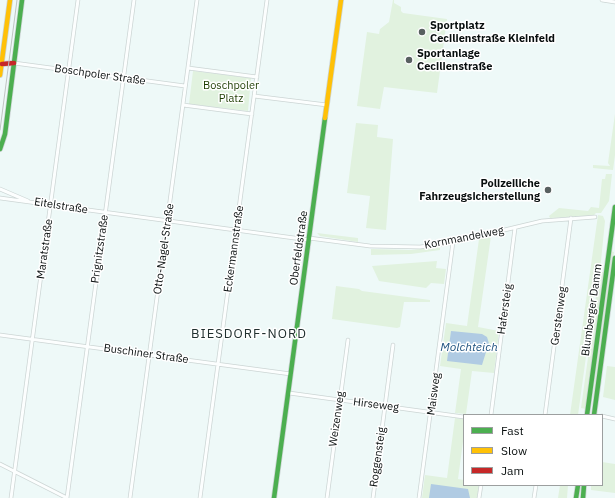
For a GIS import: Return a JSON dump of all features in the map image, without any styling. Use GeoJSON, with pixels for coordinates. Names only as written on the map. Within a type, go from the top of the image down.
{"type":"FeatureCollection","features":[{"type":"Feature","properties":{"kind":"main road"},"geometry":{"type":"LineString","coordinates":[[0,75],[10,0]]}},
{"type":"Feature","properties":{"kind":"main road"},"geometry":{"type":"LineString","coordinates":[[0,149],[5,134],[22,0]]}},
{"type":"Feature","properties":{"kind":"main road","name":"Oberfeldstraße"},"geometry":{"type":"LineString","coordinates":[[274,498],[341,0]]}},
{"type":"Feature","properties":{"kind":"main road"},"geometry":{"type":"LineString","coordinates":[[1,64],[14,63]]}},
{"type":"Feature","properties":{"kind":"main road","name":"Blumberger Damm"},"geometry":{"type":"LineString","coordinates":[[587,414],[612,243],[615,207]]}},
{"type":"Feature","properties":{"kind":"main road","name":"Blumberger Damm"},"geometry":{"type":"LineString","coordinates":[[595,414],[615,258]]}},
{"type":"Feature","properties":{"kind":"main road"},"geometry":{"type":"LineString","coordinates":[[576,498],[578,486]]}},
{"type":"Feature","properties":{"kind":"main road"},"geometry":{"type":"LineString","coordinates":[[583,498],[584,486]]}},
{"type":"Feature","properties":{"kind":"street","name":"Maratstraße"},"geometry":{"type":"LineString","coordinates":[[11,498],[78,0]]}},
{"type":"Feature","properties":{"kind":"street","name":"Prignitzstraße"},"geometry":{"type":"LineString","coordinates":[[67,498],[134,0]]}},
{"type":"Feature","properties":{"kind":"street","name":"Otto-Nagel-Straße"},"geometry":{"type":"LineString","coordinates":[[130,498],[197,0]]}},
{"type":"Feature","properties":{"kind":"street","name":"Eckermannstraße"},"geometry":{"type":"LineString","coordinates":[[200,498],[267,0]]}},
{"type":"Feature","properties":{"kind":"street"},"geometry":{"type":"LineString","coordinates":[[602,0],[615,2]]}},
{"type":"Feature","properties":{"kind":"street","name":"Boschpoler Straße"},"geometry":{"type":"LineString","coordinates":[[14,63],[185,86]]}},
{"type":"Feature","properties":{"kind":"street"},"geometry":{"type":"LineString","coordinates":[[188,68],[257,77]]}},
{"type":"Feature","properties":{"kind":"street"},"geometry":{"type":"LineString","coordinates":[[254,96],[327,105]]}},
{"type":"Feature","properties":{"kind":"street"},"geometry":{"type":"LineString","coordinates":[[183,105],[252,114]]}},
{"type":"Feature","properties":{"kind":"street","name":"Eitelstraße"},"geometry":{"type":"LineString","coordinates":[[0,189],[28,201]]}},
{"type":"Feature","properties":{"kind":"street","name":"Eitelstraße"},"geometry":{"type":"LineString","coordinates":[[0,198],[309,239]]}},
{"type":"Feature","properties":{"kind":"street","name":"Kornmandelweg"},"geometry":{"type":"LineString","coordinates":[[309,239],[382,247],[420,246],[453,242],[542,221],[595,217]]}},
{"type":"Feature","properties":{"kind":"street","name":"Gerstenweg"},"geometry":{"type":"LineString","coordinates":[[545,414],[571,218]]}},
{"type":"Feature","properties":{"kind":"street","name":"Hafersteig"},"geometry":{"type":"LineString","coordinates":[[491,414],[515,228]]}},
{"type":"Feature","properties":{"kind":"street","name":"Maisweg"},"geometry":{"type":"LineString","coordinates":[[419,498],[453,242]]}},
{"type":"Feature","properties":{"kind":"street","name":"Buschiner Straße"},"geometry":{"type":"LineString","coordinates":[[0,335],[291,374]]}},
{"type":"Feature","properties":{"kind":"street","name":"Weizenweg"},"geometry":{"type":"LineString","coordinates":[[327,498],[348,340]]}},
{"type":"Feature","properties":{"kind":"street","name":"Roggensteig"},"geometry":{"type":"LineString","coordinates":[[373,498],[393,345]]}},
{"type":"Feature","properties":{"kind":"street","name":"Hirseweg"},"geometry":{"type":"LineString","coordinates":[[288,393],[463,417]]}},
{"type":"Feature","properties":{"kind":"street"},"geometry":{"type":"LineString","coordinates":[[603,416],[615,419]]}},
{"type":"Feature","properties":{"kind":"street"},"geometry":{"type":"LineString","coordinates":[[0,464],[67,498]]}},
{"type":"Feature","properties":{"kind":"street"},"geometry":{"type":"LineString","coordinates":[[479,498],[481,486]]}},
{"type":"Feature","properties":{"kind":"street"},"geometry":{"type":"LineString","coordinates":[[534,498],[536,486]]}},
{"type":"Feature","properties":{"kind":"green space","name":"Sportanlage Cecilienstraße"},"geometry":{"type":"Polygon","coordinates":[[[393,0],[394,3],[401,7],[401,11],[403,13],[447,19],[437,93],[384,87],[380,109],[357,106],[367,32],[379,34],[380,29],[389,22],[393,0]]]}},
{"type":"Feature","properties":{"kind":"green space","name":"Boschpoler Platz"},"geometry":{"type":"Polygon","coordinates":[[[193,71],[251,78],[248,111],[189,104],[193,71]]]}},
{"type":"Feature","properties":{"kind":"green space"},"geometry":{"type":"Polygon","coordinates":[[[615,114],[615,155],[613,170],[593,168],[593,165],[610,166],[608,163],[615,114]]]}},
{"type":"Feature","properties":{"kind":"green space"},"geometry":{"type":"Polygon","coordinates":[[[356,123],[378,125],[377,137],[393,139],[386,230],[366,228],[370,196],[347,193],[356,123]]]}},
{"type":"Feature","properties":{"kind":"green space"},"geometry":{"type":"Polygon","coordinates":[[[606,174],[612,174],[609,201],[601,213],[596,213],[593,216],[550,218],[549,216],[559,208],[588,211],[591,207],[599,208],[602,179],[605,179],[606,174]]]}},
{"type":"Feature","properties":{"kind":"green space"},"geometry":{"type":"Polygon","coordinates":[[[598,215],[603,216],[605,221],[600,271],[595,287],[591,318],[588,326],[588,342],[578,414],[570,414],[598,215]]]}},
{"type":"Feature","properties":{"kind":"green space"},"geometry":{"type":"Polygon","coordinates":[[[317,233],[358,238],[358,242],[320,236],[317,233]]]}},
{"type":"Feature","properties":{"kind":"green space"},"geometry":{"type":"Polygon","coordinates":[[[491,236],[478,327],[499,331],[494,373],[472,371],[466,414],[455,413],[461,369],[440,366],[446,323],[467,326],[479,239],[491,236]]]}},
{"type":"Feature","properties":{"kind":"green space"},"geometry":{"type":"Polygon","coordinates":[[[440,247],[440,250],[411,254],[371,255],[371,249],[411,250],[440,247]]]}},
{"type":"Feature","properties":{"kind":"green space"},"geometry":{"type":"Polygon","coordinates":[[[611,251],[614,252],[592,409],[596,368],[611,251]]]}},
{"type":"Feature","properties":{"kind":"green space"},"geometry":{"type":"Polygon","coordinates":[[[437,261],[436,268],[446,269],[444,284],[431,283],[426,288],[379,281],[372,266],[437,261]]]}},
{"type":"Feature","properties":{"kind":"green space"},"geometry":{"type":"Polygon","coordinates":[[[602,272],[604,272],[586,409],[581,408],[591,336],[590,326],[593,319],[597,288],[602,272]]]}},
{"type":"Feature","properties":{"kind":"green space"},"geometry":{"type":"Polygon","coordinates":[[[336,286],[430,300],[430,302],[404,302],[400,327],[397,328],[332,319],[336,286]]]}},
{"type":"Feature","properties":{"kind":"green space"},"geometry":{"type":"Polygon","coordinates":[[[607,366],[615,367],[615,400],[603,397],[607,366]]]}},
{"type":"Feature","properties":{"kind":"green space"},"geometry":{"type":"Polygon","coordinates":[[[455,418],[463,419],[463,442],[458,479],[463,480],[463,486],[479,486],[477,498],[422,498],[425,475],[447,478],[455,418]]]}},
{"type":"Feature","properties":{"kind":"green space"},"geometry":{"type":"Polygon","coordinates":[[[603,462],[615,464],[615,493],[591,490],[591,486],[603,486],[603,462]]]}},
{"type":"Feature","properties":{"kind":"green space"},"geometry":{"type":"Polygon","coordinates":[[[560,486],[568,486],[567,498],[558,498],[560,486]]]}},
{"type":"Feature","properties":{"kind":"water","name":"Molchteich"},"geometry":{"type":"Polygon","coordinates":[[[451,331],[482,334],[487,337],[491,350],[486,352],[482,365],[447,361],[451,331]]]}},
{"type":"Feature","properties":{"kind":"water"},"geometry":{"type":"Polygon","coordinates":[[[431,484],[468,489],[470,498],[429,498],[431,484]]]}},
{"type":"Feature","properties":{"kind":"tram line"},"geometry":{"type":"LineString","coordinates":[[0,130],[17,0]]}},
{"type":"Feature","properties":{"kind":"traffic: fast"},"geometry":{"type":"LineString","coordinates":[[0,149],[5,134],[22,0]]}},
{"type":"Feature","properties":{"kind":"traffic: fast"},"geometry":{"type":"LineString","coordinates":[[274,498],[325,118]]}},
{"type":"Feature","properties":{"kind":"traffic: fast"},"geometry":{"type":"LineString","coordinates":[[587,414],[615,207]]}},
{"type":"Feature","properties":{"kind":"traffic: fast"},"geometry":{"type":"LineString","coordinates":[[594,414],[615,258]]}},
{"type":"Feature","properties":{"kind":"traffic: fast"},"geometry":{"type":"LineString","coordinates":[[576,498],[578,486]]}},
{"type":"Feature","properties":{"kind":"traffic: fast"},"geometry":{"type":"LineString","coordinates":[[583,498],[584,486]]}},
{"type":"Feature","properties":{"kind":"traffic: slow"},"geometry":{"type":"LineString","coordinates":[[0,75],[10,0]]}},
{"type":"Feature","properties":{"kind":"traffic: slow"},"geometry":{"type":"LineString","coordinates":[[325,118],[341,0]]}},
{"type":"Feature","properties":{"kind":"traffic: jam"},"geometry":{"type":"LineString","coordinates":[[2,64],[14,63]]}},
{"type":"Feature","properties":{"kind":"place","name":"Sportplatz Cecilienstraße Kleinfeld"},"geometry":{"type":"Point","coordinates":[422,32]}},
{"type":"Feature","properties":{"kind":"place","name":"Sportanlage Cecilienstraße"},"geometry":{"type":"Point","coordinates":[409,60]}},
{"type":"Feature","properties":{"kind":"place","name":"Polizeiliche Fahrzeugsicherstellung"},"geometry":{"type":"Point","coordinates":[548,190]}},
{"type":"Feature","properties":{"kind":"district","name":"BIESDORF-NORD"},"geometry":{"type":"Point","coordinates":[249,334]}}]}
